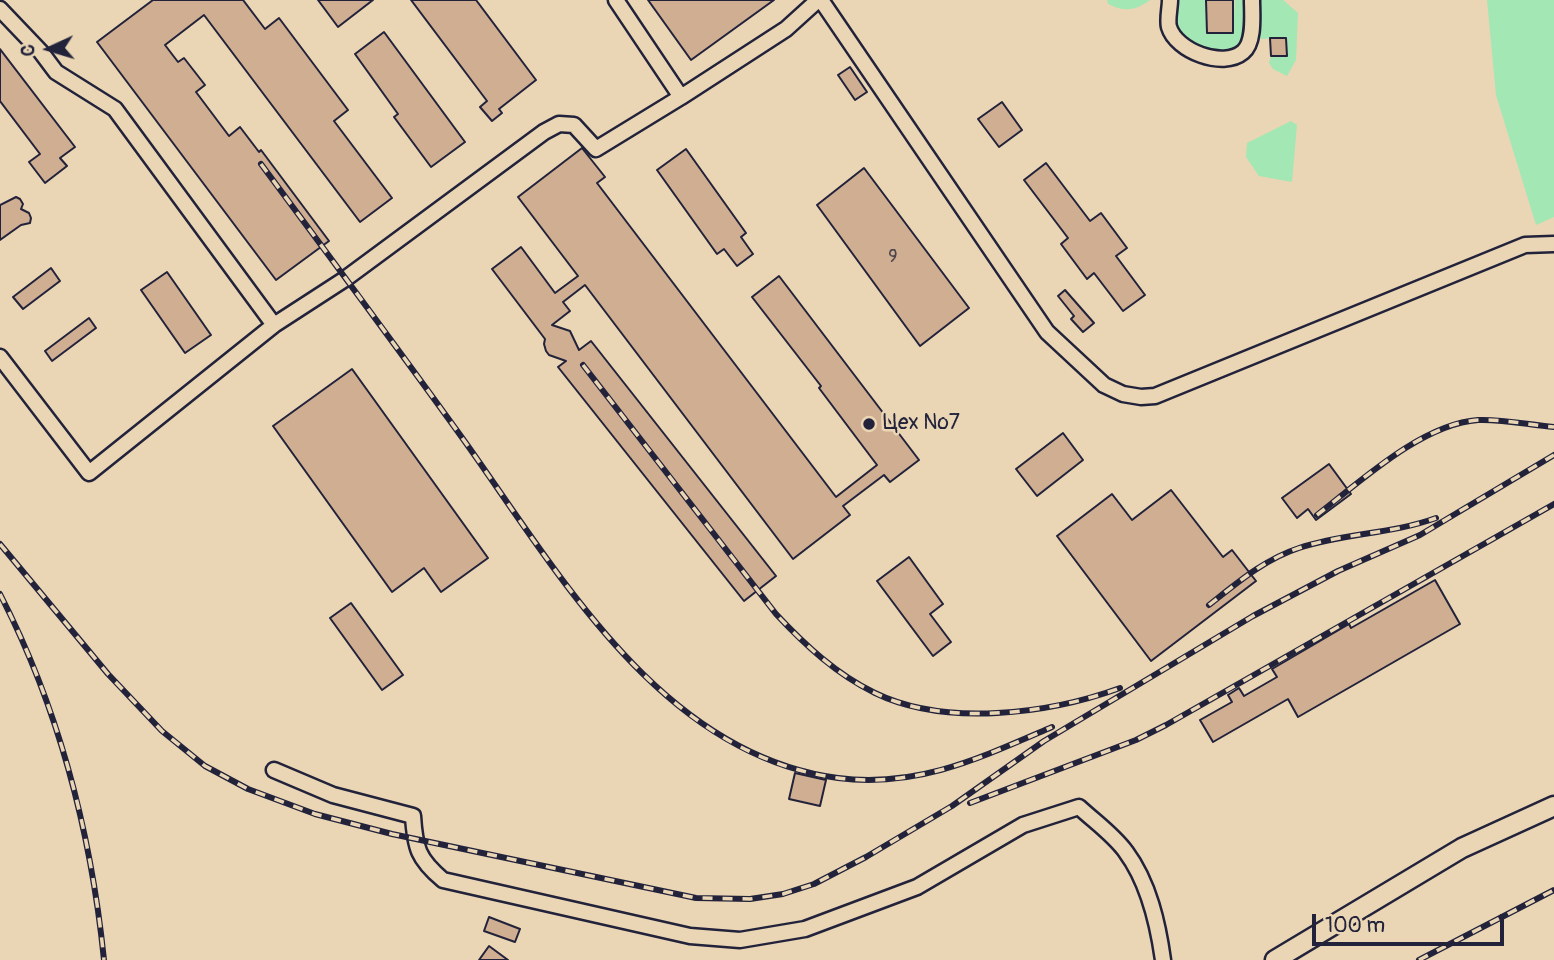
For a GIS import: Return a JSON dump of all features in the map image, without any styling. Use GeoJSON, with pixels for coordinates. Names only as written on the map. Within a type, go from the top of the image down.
{"type":"FeatureCollection","features":[{"type":"Feature","properties":{"kind":"main road"},"geometry":{"type":"LineString","coordinates":[[1275,960],[1462,848],[1554,806]]}},
{"type":"Feature","properties":{"kind":"street"},"geometry":{"type":"LineString","coordinates":[[616,0],[681,97]]}},
{"type":"Feature","properties":{"kind":"street"},"geometry":{"type":"LineString","coordinates":[[0,357],[89,474],[274,325],[345,279],[552,127],[574,125],[596,149],[786,29],[820,0],[1047,332],[1104,385],[1123,394],[1155,396],[1525,245],[1554,244]]}},
{"type":"Feature","properties":{"kind":"street"},"geometry":{"type":"LineString","coordinates":[[1170,0],[1169,27],[1180,44],[1210,58],[1227,58],[1243,52],[1250,41],[1252,0]]}},
{"type":"Feature","properties":{"kind":"street"},"geometry":{"type":"LineString","coordinates":[[0,9],[56,72],[115,109],[274,325]]}},
{"type":"Feature","properties":{"kind":"street"},"geometry":{"type":"LineString","coordinates":[[274,770],[333,794],[413,816],[414,839],[426,866],[443,880],[690,936],[740,940],[805,929],[917,887],[1023,825],[1079,807],[1126,852],[1147,892],[1160,934],[1163,960]]}},
{"type":"Feature","properties":{"kind":"green space"},"geometry":{"type":"Polygon","coordinates":[[[1107,0],[1150,0],[1134,8],[1124,9],[1108,4],[1107,0]]]}},
{"type":"Feature","properties":{"kind":"green space"},"geometry":{"type":"Polygon","coordinates":[[[1172,0],[1206,0],[1207,33],[1233,33],[1235,0],[1244,0],[1242,42],[1231,52],[1201,52],[1172,27],[1172,0]]]}},
{"type":"Feature","properties":{"kind":"green space"},"geometry":{"type":"Polygon","coordinates":[[[1255,0],[1283,0],[1298,13],[1296,60],[1287,76],[1273,69],[1269,63],[1271,56],[1287,56],[1286,38],[1256,39],[1255,0]]]}},
{"type":"Feature","properties":{"kind":"green space"},"geometry":{"type":"Polygon","coordinates":[[[1487,0],[1554,0],[1554,217],[1536,225],[1496,95],[1487,0]]]}},
{"type":"Feature","properties":{"kind":"green space"},"geometry":{"type":"Polygon","coordinates":[[[1291,121],[1297,125],[1292,182],[1259,176],[1246,157],[1247,143],[1291,121]]]}},
{"type":"Feature","properties":{"kind":"building"},"geometry":{"type":"Polygon","coordinates":[[[153,0],[243,0],[265,29],[279,18],[348,110],[334,121],[392,198],[360,222],[204,15],[165,45],[178,62],[184,58],[205,85],[196,92],[229,136],[240,127],[259,152],[261,150],[329,241],[276,280],[97,42],[153,0]]]}},
{"type":"Feature","properties":{"kind":"building"},"geometry":{"type":"Polygon","coordinates":[[[318,0],[373,0],[338,27],[318,0]]]}},
{"type":"Feature","properties":{"kind":"building"},"geometry":{"type":"Polygon","coordinates":[[[411,0],[476,0],[536,80],[499,109],[502,113],[492,121],[480,107],[487,101],[411,0]]]}},
{"type":"Feature","properties":{"kind":"building"},"geometry":{"type":"Polygon","coordinates":[[[648,0],[774,0],[691,60],[648,0]]]}},
{"type":"Feature","properties":{"kind":"building"},"geometry":{"type":"Polygon","coordinates":[[[1206,0],[1233,0],[1233,33],[1207,33],[1206,0]]]}},
{"type":"Feature","properties":{"kind":"building"},"geometry":{"type":"Polygon","coordinates":[[[384,32],[465,142],[431,167],[394,117],[398,114],[355,54],[384,32]]]}},
{"type":"Feature","properties":{"kind":"building"},"geometry":{"type":"Polygon","coordinates":[[[1270,38],[1286,38],[1287,56],[1271,56],[1270,38]]]}},
{"type":"Feature","properties":{"kind":"building"},"geometry":{"type":"Polygon","coordinates":[[[0,49],[75,147],[60,158],[67,166],[45,183],[29,162],[40,154],[0,101],[0,49]]]}},
{"type":"Feature","properties":{"kind":"building"},"geometry":{"type":"Polygon","coordinates":[[[850,67],[867,92],[855,100],[838,75],[850,67]]]}},
{"type":"Feature","properties":{"kind":"building"},"geometry":{"type":"Polygon","coordinates":[[[1002,102],[1022,130],[999,147],[978,119],[1002,102]]]}},
{"type":"Feature","properties":{"kind":"building"},"geometry":{"type":"Polygon","coordinates":[[[582,148],[605,177],[597,183],[836,497],[877,465],[819,388],[821,386],[752,297],[779,276],[919,460],[890,482],[884,475],[843,506],[850,515],[793,559],[585,285],[563,302],[570,311],[552,325],[570,331],[579,350],[591,341],[776,576],[744,601],[558,367],[566,361],[549,355],[544,344],[545,339],[492,269],[521,247],[555,293],[578,276],[518,197],[582,148]]]}},
{"type":"Feature","properties":{"kind":"building"},"geometry":{"type":"Polygon","coordinates":[[[686,149],[746,233],[741,237],[753,254],[737,266],[724,249],[717,254],[657,170],[686,149]]]}},
{"type":"Feature","properties":{"kind":"building"},"geometry":{"type":"Polygon","coordinates":[[[1046,163],[1090,221],[1101,213],[1127,248],[1116,256],[1145,295],[1123,311],[1094,273],[1087,279],[1061,244],[1068,238],[1024,180],[1046,163]]]}},
{"type":"Feature","properties":{"kind":"building"},"geometry":{"type":"Polygon","coordinates":[[[864,168],[969,308],[920,346],[817,205],[864,168]]]}},
{"type":"Feature","properties":{"kind":"building"},"geometry":{"type":"Polygon","coordinates":[[[16,197],[23,204],[21,209],[29,213],[30,223],[21,225],[0,240],[0,205],[16,197]]]}},
{"type":"Feature","properties":{"kind":"building"},"geometry":{"type":"Polygon","coordinates":[[[51,268],[60,281],[23,309],[13,297],[51,268]]]}},
{"type":"Feature","properties":{"kind":"building"},"geometry":{"type":"Polygon","coordinates":[[[167,272],[211,335],[185,353],[141,290],[167,272]]]}},
{"type":"Feature","properties":{"kind":"building"},"geometry":{"type":"Polygon","coordinates":[[[1065,290],[1094,323],[1083,332],[1071,319],[1074,316],[1058,296],[1065,290]]]}},
{"type":"Feature","properties":{"kind":"building"},"geometry":{"type":"Polygon","coordinates":[[[89,318],[96,328],[52,361],[45,351],[89,318]]]}},
{"type":"Feature","properties":{"kind":"building"},"geometry":{"type":"Polygon","coordinates":[[[352,369],[488,558],[441,592],[424,568],[392,592],[273,426],[352,369]]]}},
{"type":"Feature","properties":{"kind":"building"},"geometry":{"type":"Polygon","coordinates":[[[1063,433],[1083,460],[1037,496],[1016,469],[1063,433]]]}},
{"type":"Feature","properties":{"kind":"building"},"geometry":{"type":"Polygon","coordinates":[[[1329,464],[1351,494],[1316,520],[1308,509],[1297,518],[1282,498],[1329,464]]]}},
{"type":"Feature","properties":{"kind":"building"},"geometry":{"type":"Polygon","coordinates":[[[1171,490],[1223,557],[1232,550],[1256,581],[1151,661],[1057,536],[1112,494],[1132,520],[1171,490]]]}},
{"type":"Feature","properties":{"kind":"building"},"geometry":{"type":"Polygon","coordinates":[[[909,557],[943,604],[930,614],[951,642],[933,656],[877,581],[909,557]]]}},
{"type":"Feature","properties":{"kind":"building"},"geometry":{"type":"Polygon","coordinates":[[[1435,580],[1460,624],[1298,717],[1288,699],[1213,742],[1200,720],[1232,702],[1228,695],[1239,688],[1244,696],[1277,677],[1272,669],[1349,624],[1351,628],[1435,580]]]}},
{"type":"Feature","properties":{"kind":"building"},"geometry":{"type":"Polygon","coordinates":[[[351,603],[403,675],[382,690],[330,618],[351,603]]]}},
{"type":"Feature","properties":{"kind":"building"},"geometry":{"type":"Polygon","coordinates":[[[795,773],[826,780],[820,806],[789,799],[795,773]]]}},
{"type":"Feature","properties":{"kind":"building"},"geometry":{"type":"Polygon","coordinates":[[[489,917],[520,929],[515,942],[484,931],[489,917]]]}},
{"type":"Feature","properties":{"kind":"building"},"geometry":{"type":"Polygon","coordinates":[[[489,946],[508,960],[479,960],[489,946]]]}},
{"type":"Feature","properties":{"kind":"railway"},"geometry":{"type":"LineString","coordinates":[[261,164],[434,398],[573,594],[616,646],[664,693],[716,733],[774,762],[838,778],[867,780],[895,779],[948,768],[1052,727]]}},
{"type":"Feature","properties":{"kind":"railway"},"geometry":{"type":"LineString","coordinates":[[583,365],[776,614],[798,637],[847,677],[875,693],[903,704],[965,713],[997,713],[1062,705],[1120,688]]}},
{"type":"Feature","properties":{"kind":"railway"},"geometry":{"type":"LineString","coordinates":[[1317,515],[1393,456],[1435,432],[1478,420],[1554,427]]}},
{"type":"Feature","properties":{"kind":"railway"},"geometry":{"type":"LineString","coordinates":[[0,544],[108,674],[162,731],[205,766],[248,789],[315,814],[392,834],[696,898],[750,899],[783,894],[814,884],[866,857],[952,806],[1044,741],[1253,616],[1338,571],[1420,535],[1554,455]]}},
{"type":"Feature","properties":{"kind":"railway"},"geometry":{"type":"LineString","coordinates":[[970,803],[1136,740],[1166,725],[1554,504]]}},
{"type":"Feature","properties":{"kind":"railway"},"geometry":{"type":"LineString","coordinates":[[1209,605],[1252,572],[1299,548],[1436,518]]}},
{"type":"Feature","properties":{"kind":"railway"},"geometry":{"type":"LineString","coordinates":[[0,594],[39,682],[69,772],[91,865],[104,960]]}},
{"type":"Feature","properties":{"kind":"railway"},"geometry":{"type":"LineString","coordinates":[[1419,960],[1554,890]]}},
{"type":"Feature","properties":{"kind":"place","name":"Цех №7"},"geometry":{"type":"Point","coordinates":[869,424]}}]}
